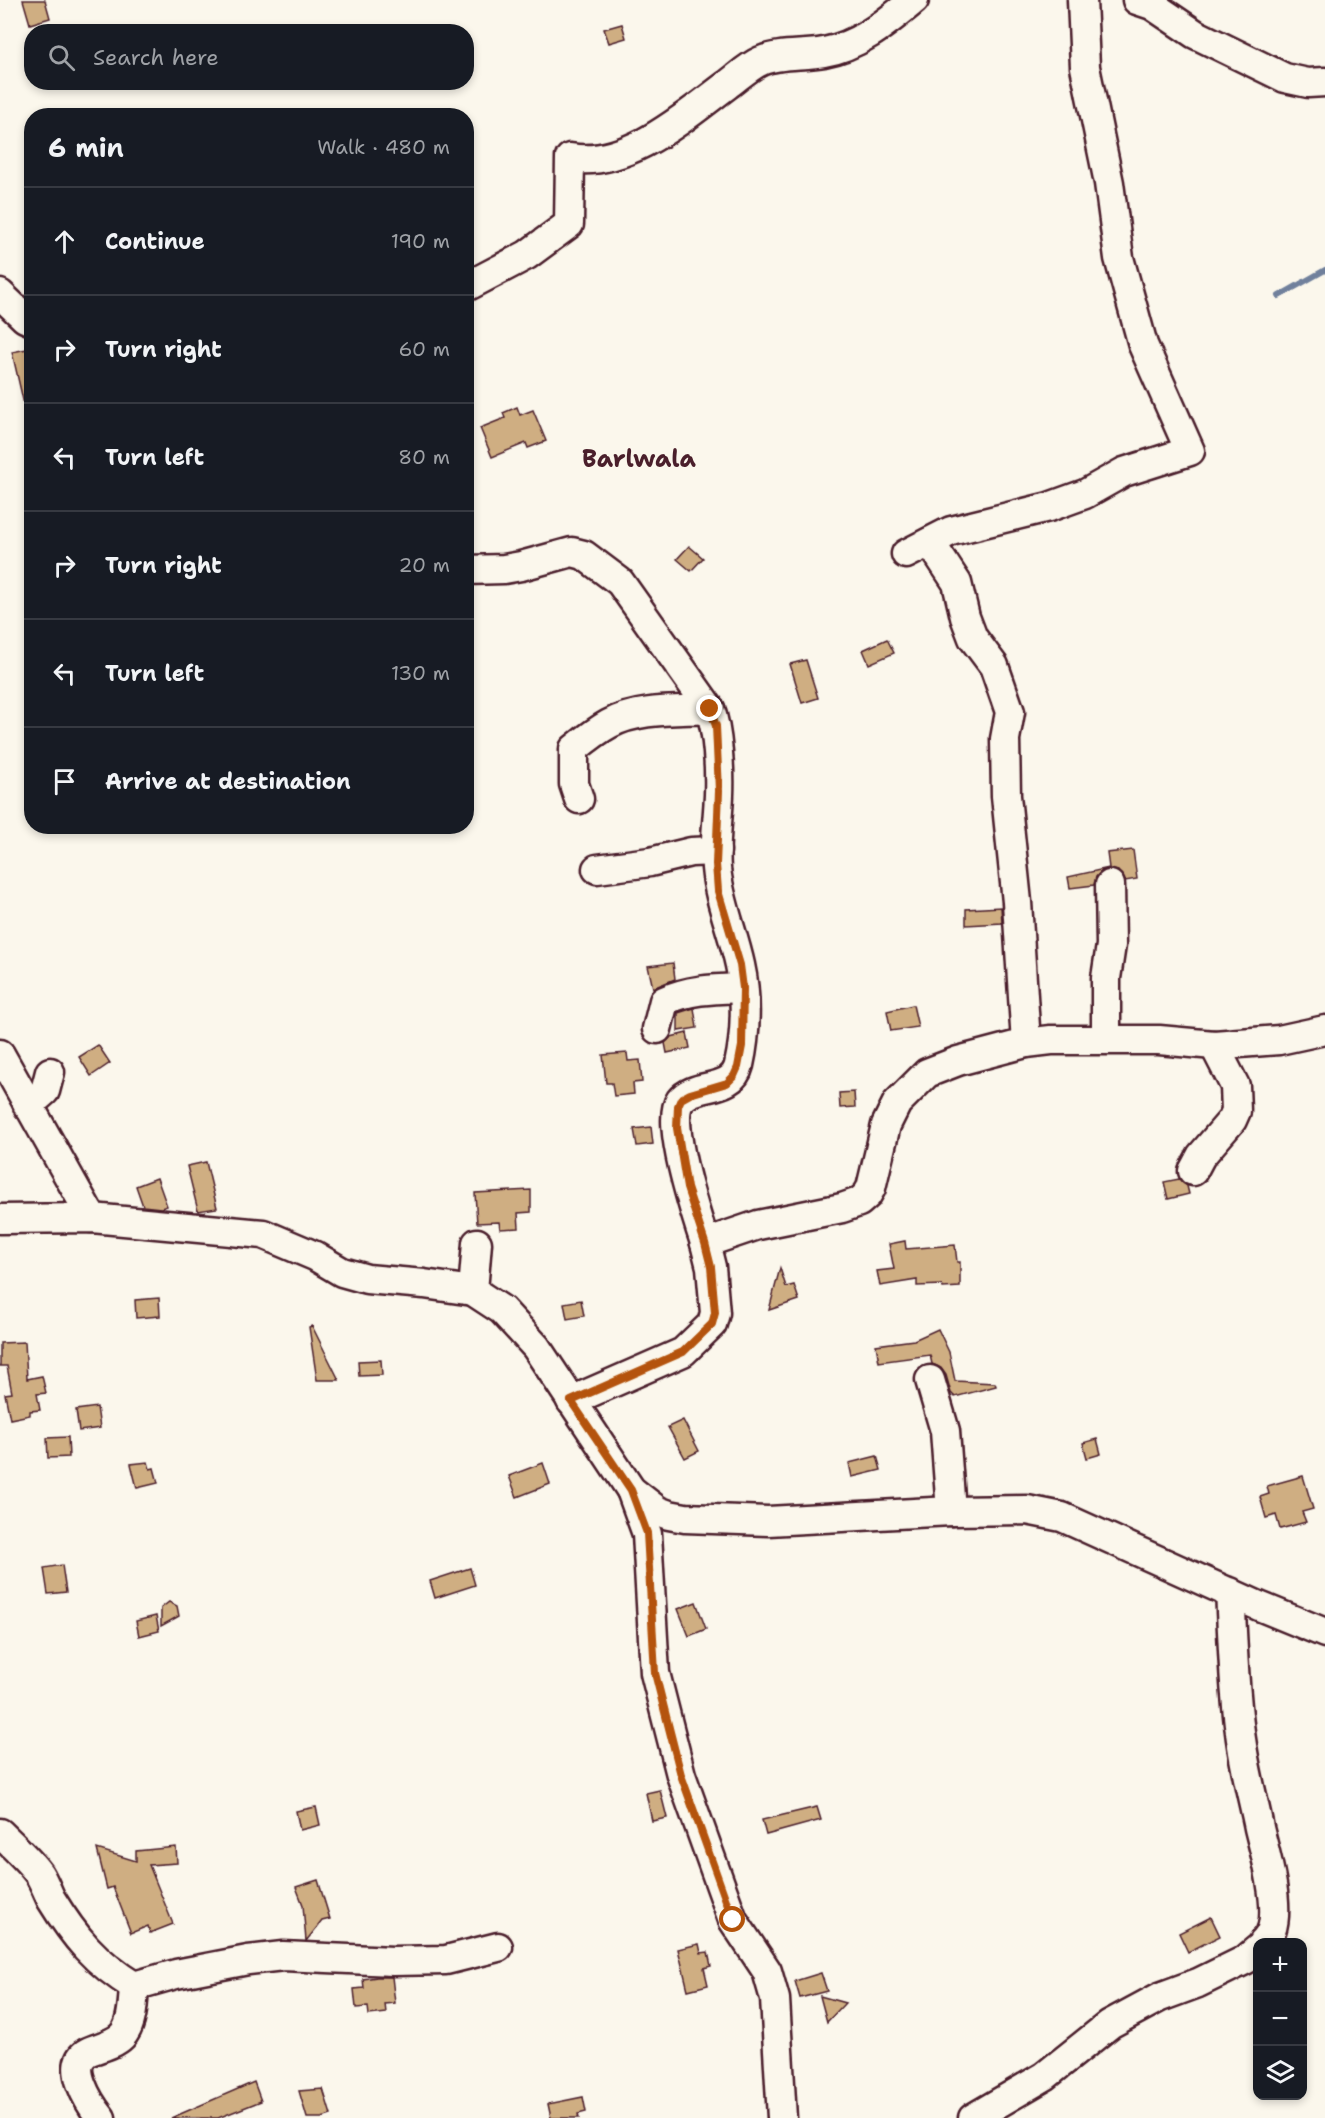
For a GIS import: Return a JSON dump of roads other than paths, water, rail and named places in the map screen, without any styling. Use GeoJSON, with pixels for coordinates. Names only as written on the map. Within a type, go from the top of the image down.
{"type":"FeatureCollection","features":[{"type":"Feature","properties":{"kind":"street"},"geometry":{"type":"LineString","coordinates":[[474,283],[527,255],[568,224],[570,158],[582,160],[604,158],[629,150],[688,114],[760,61],[832,50],[871,34],[914,0]]}},
{"type":"Feature","properties":{"kind":"street"},"geometry":{"type":"LineString","coordinates":[[1026,1042],[1017,902],[1006,796],[1005,739],[1010,712],[994,666],[973,638],[965,617],[957,583],[918,548],[951,531],[1048,507],[1085,494],[1124,472],[1190,451],[1143,345],[1122,269],[1109,183],[1085,67],[1082,0]]}},
{"type":"Feature","properties":{"kind":"street"},"geometry":{"type":"LineString","coordinates":[[1137,0],[1152,5],[1195,34],[1285,78],[1308,83],[1325,82]]}},
{"type":"Feature","properties":{"kind":"street"},"geometry":{"type":"LineString","coordinates":[[0,294],[24,317]]}},
{"type":"Feature","properties":{"kind":"street"},"geometry":{"type":"LineString","coordinates":[[474,570],[521,566],[572,552],[584,555],[620,582],[710,709],[716,726],[719,791],[716,851],[718,891],[740,965],[743,988],[742,1046],[738,1067],[734,1076],[727,1083],[681,1099],[678,1106],[677,1128],[687,1188],[711,1267],[715,1313],[712,1324],[683,1352],[571,1401]]}},
{"type":"Feature","properties":{"kind":"street"},"geometry":{"type":"LineString","coordinates":[[579,799],[574,784],[574,749],[591,736],[610,723],[635,714],[710,709]]}},
{"type":"Feature","properties":{"kind":"street"},"geometry":{"type":"LineString","coordinates":[[597,869],[650,862],[691,852],[716,851]]}},
{"type":"Feature","properties":{"kind":"street"},"geometry":{"type":"LineString","coordinates":[[1106,1039],[1106,978],[1111,945],[1110,885]]}},
{"type":"Feature","properties":{"kind":"street"},"geometry":{"type":"LineString","coordinates":[[657,1029],[664,1001],[678,994],[701,989],[743,988]]}},
{"type":"Feature","properties":{"kind":"street"},"geometry":{"type":"LineString","coordinates":[[705,1243],[758,1225],[842,1208],[859,1202],[867,1196],[871,1188],[886,1125],[897,1103],[927,1073],[958,1060],[1026,1042],[1106,1039],[1160,1040],[1214,1045],[1279,1040],[1325,1030]]}},
{"type":"Feature","properties":{"kind":"street"},"geometry":{"type":"LineString","coordinates":[[1193,1171],[1201,1156],[1232,1120],[1236,1111],[1235,1086],[1214,1045]]}},
{"type":"Feature","properties":{"kind":"street"},"geometry":{"type":"LineString","coordinates":[[0,1054],[92,1218]]}},
{"type":"Feature","properties":{"kind":"street"},"geometry":{"type":"LineString","coordinates":[[28,1106],[45,1091],[50,1072]]}},
{"type":"Feature","properties":{"kind":"street"},"geometry":{"type":"LineString","coordinates":[[0,1219],[92,1218],[263,1234],[315,1256],[342,1272],[367,1279],[473,1291],[502,1310],[536,1347],[631,1490],[647,1533],[655,1673],[681,1775],[733,1920],[767,1971],[775,1998],[782,2118]]}},
{"type":"Feature","properties":{"kind":"street"},"geometry":{"type":"LineString","coordinates":[[473,1291],[477,1243]]}},
{"type":"Feature","properties":{"kind":"street"},"geometry":{"type":"LineString","coordinates":[[930,1380],[945,1431],[951,1511]]}},
{"type":"Feature","properties":{"kind":"street"},"geometry":{"type":"LineString","coordinates":[[631,1490],[658,1511],[685,1518],[768,1521],[951,1511],[1027,1510],[1062,1516],[1230,1593],[1325,1633]]}},
{"type":"Feature","properties":{"kind":"street"},"geometry":{"type":"LineString","coordinates":[[1230,1593],[1233,1654],[1243,1751],[1273,1891],[1275,1919],[1268,1938]]}},
{"type":"Feature","properties":{"kind":"street"},"geometry":{"type":"LineString","coordinates":[[0,1833],[36,1871],[50,1898],[88,1951],[108,1970],[134,1986],[176,1974],[248,1960],[283,1956],[393,1961],[446,1960],[498,1947]]}},
{"type":"Feature","properties":{"kind":"street"},"geometry":{"type":"LineString","coordinates":[[973,2118],[1045,2076],[1110,2024],[1160,1997],[1198,1983],[1245,1960],[1253,1953]]}},
{"type":"Feature","properties":{"kind":"street"},"geometry":{"type":"LineString","coordinates":[[100,2118],[81,2084],[78,2062],[85,2054],[114,2042],[122,2036],[130,2016],[134,1986]]}},
{"type":"Feature","properties":{"kind":"waterway"},"geometry":{"type":"LineString","coordinates":[[1279,296],[1325,270]]}},
{"type":"Feature","properties":{"kind":"district","name":"Barlwala"},"geometry":{"type":"Point","coordinates":[639,459]}}]}
